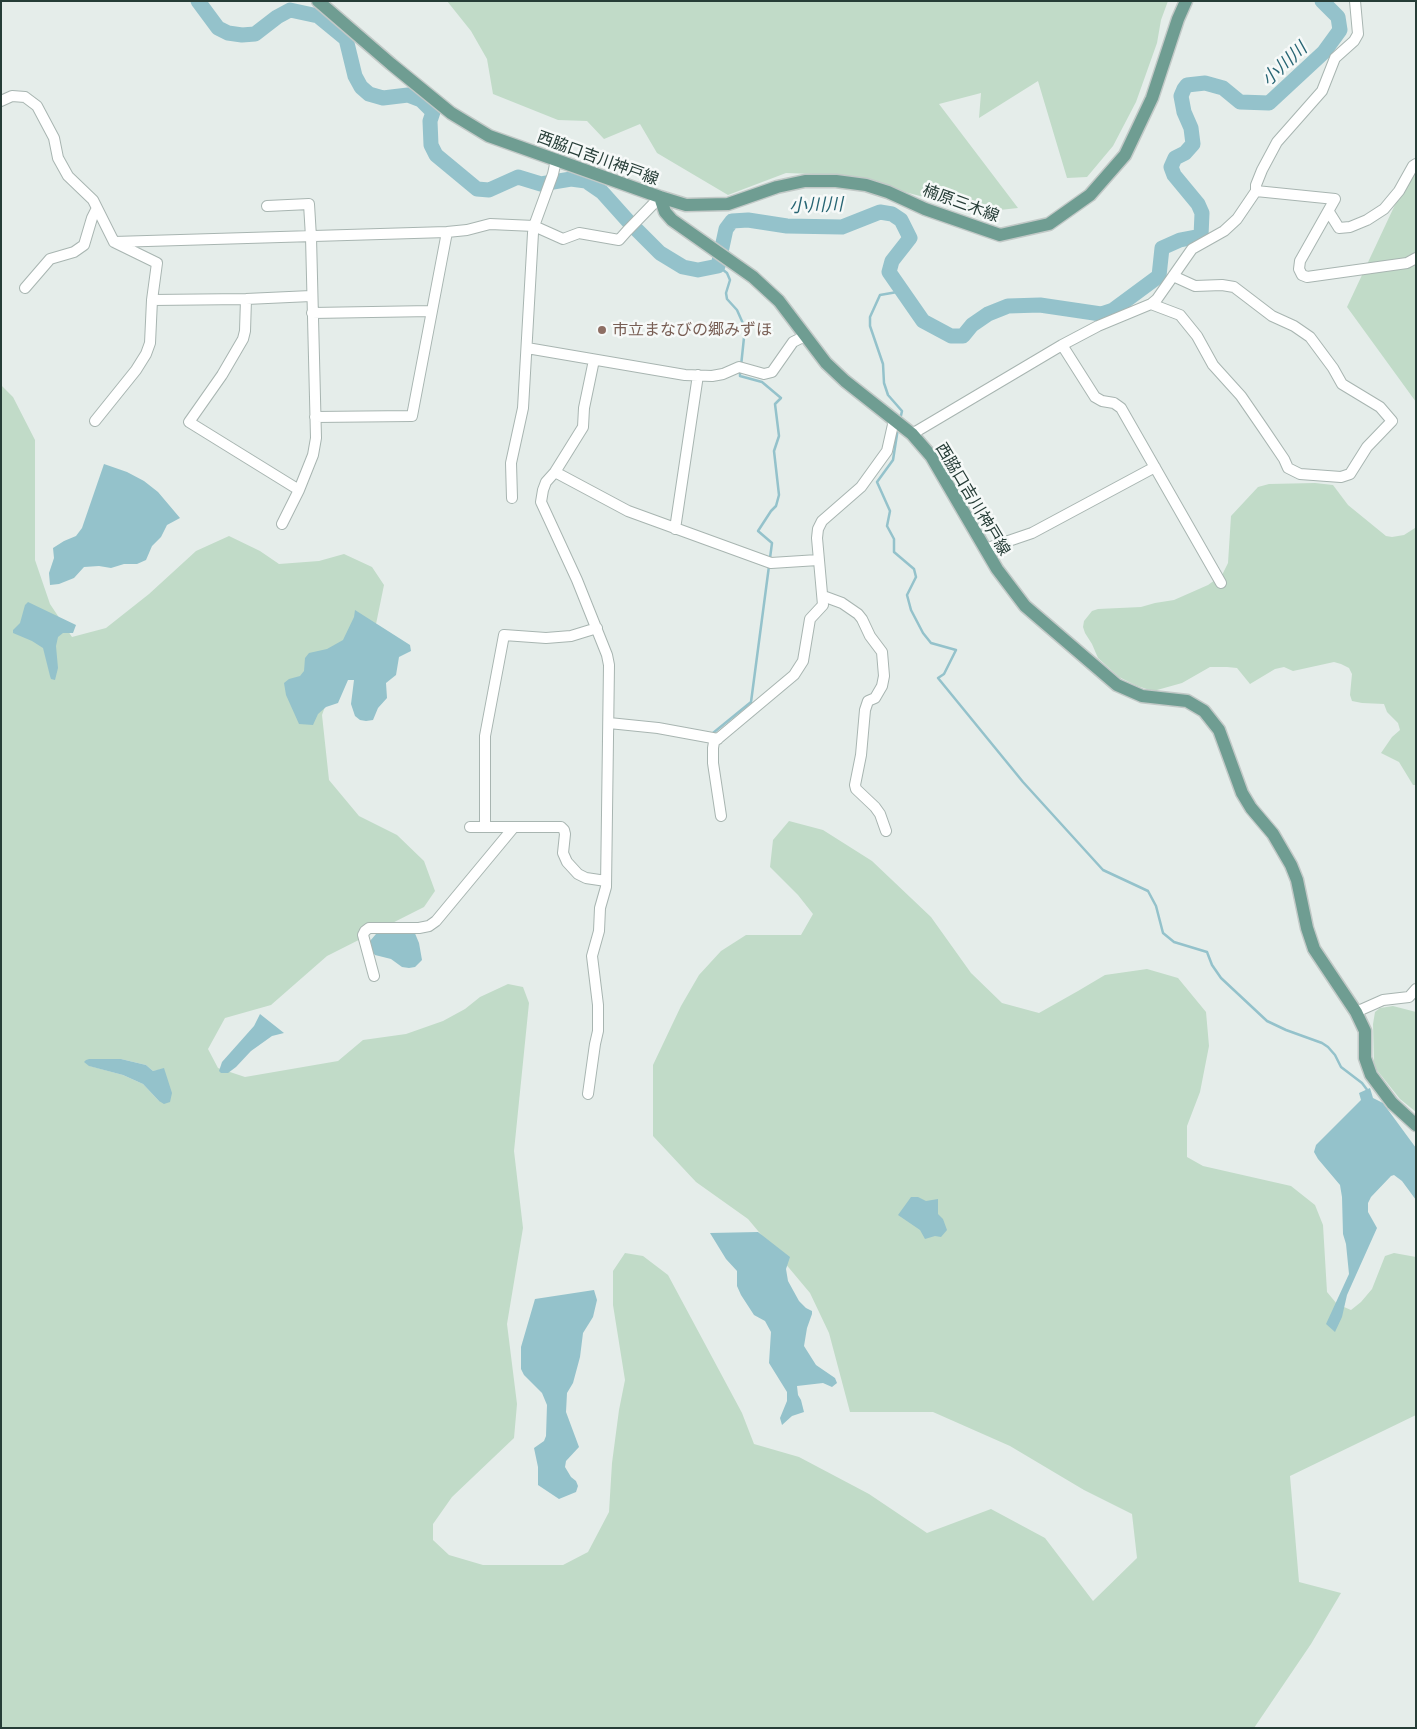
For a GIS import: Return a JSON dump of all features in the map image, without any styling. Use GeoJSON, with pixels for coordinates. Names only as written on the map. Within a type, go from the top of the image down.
{"type":"FeatureCollection","features":[{"type":"Feature","properties":{"kind":"main road","name":"西脇口吉川神戸線"},"geometry":{"type":"LineString","coordinates":[[318,1],[391,64],[451,112],[490,136],[660,197],[664,212],[672,220],[753,277],[779,301],[826,363],[845,381],[903,427],[931,456],[997,569],[1025,606],[1117,685],[1142,696],[1187,702],[1204,711],[1219,730],[1251,808],[1273,834],[1291,865],[1297,880],[1306,928],[1314,949],[1356,1012],[1365,1030],[1365,1058],[1371,1075],[1392,1103],[1416,1125]]}},
{"type":"Feature","properties":{"kind":"main road","name":"楠原三木線"},"geometry":{"type":"LineString","coordinates":[[660,197],[686,205],[728,204],[777,187],[804,181],[836,181],[866,185],[888,192],[925,208],[1000,235],[1049,224],[1090,195],[1125,155],[1152,98],[1178,19],[1186,1]]}},
{"type":"Feature","properties":{"kind":"street"},"geometry":{"type":"LineString","coordinates":[[721,816],[713,763],[714,742],[794,675],[803,661],[810,619],[823,605],[817,538],[822,520],[861,487],[903,427],[1098,326],[1151,304],[1162,293],[1192,250],[1224,231],[1237,219],[1256,191],[1256,185],[1262,170],[1277,142],[1322,91],[1335,58],[1354,41],[1358,34],[1355,1]]}},
{"type":"Feature","properties":{"kind":"street"},"geometry":{"type":"LineString","coordinates":[[1,101],[12,96],[25,97],[37,106],[54,138],[58,158],[68,176],[93,200],[114,242],[157,263],[152,300],[150,343],[146,354],[95,421]]}},
{"type":"Feature","properties":{"kind":"street"},"geometry":{"type":"LineString","coordinates":[[512,498],[510,463],[523,408],[534,226],[553,174],[556,160]]}},
{"type":"Feature","properties":{"kind":"street"},"geometry":{"type":"LineString","coordinates":[[1329,212],[1339,228],[1350,227],[1367,220],[1384,208],[1399,191],[1412,166],[1416,164]]}},
{"type":"Feature","properties":{"kind":"street"},"geometry":{"type":"LineString","coordinates":[[1256,191],[1335,199],[1300,261],[1299,269],[1302,275],[1307,277],[1407,263],[1416,258]]}},
{"type":"Feature","properties":{"kind":"street"},"geometry":{"type":"LineString","coordinates":[[114,242],[447,232],[467,230],[490,224],[534,226],[563,239],[578,233],[619,240],[660,197]]}},
{"type":"Feature","properties":{"kind":"street"},"geometry":{"type":"LineString","coordinates":[[267,206],[309,204],[311,237],[316,438],[314,455],[282,524]]}},
{"type":"Feature","properties":{"kind":"street"},"geometry":{"type":"LineString","coordinates":[[25,288],[50,259],[74,252],[84,245],[97,208]]}},
{"type":"Feature","properties":{"kind":"street"},"geometry":{"type":"LineString","coordinates":[[315,417],[412,416],[447,232]]}},
{"type":"Feature","properties":{"kind":"street"},"geometry":{"type":"LineString","coordinates":[[1151,304],[1180,315],[1197,336],[1213,365],[1241,396],[1258,420],[1288,468],[1300,474],[1341,477],[1350,474],[1367,447],[1392,421],[1380,407],[1342,384],[1333,368],[1310,337],[1294,326],[1272,316],[1234,287],[1222,285],[1195,286],[1173,276]]}},
{"type":"Feature","properties":{"kind":"street"},"geometry":{"type":"LineString","coordinates":[[152,300],[311,296]]}},
{"type":"Feature","properties":{"kind":"street"},"geometry":{"type":"LineString","coordinates":[[246,299],[243,339],[222,375],[189,422],[298,490]]}},
{"type":"Feature","properties":{"kind":"street"},"geometry":{"type":"LineString","coordinates":[[312,312],[432,311]]}},
{"type":"Feature","properties":{"kind":"street"},"geometry":{"type":"LineString","coordinates":[[527,348],[685,375],[723,374],[739,367],[764,374],[772,372],[793,342],[804,336]]}},
{"type":"Feature","properties":{"kind":"street"},"geometry":{"type":"LineString","coordinates":[[1062,345],[1095,398],[1114,402],[1120,408],[1221,583]]}},
{"type":"Feature","properties":{"kind":"street"},"geometry":{"type":"LineString","coordinates":[[588,1094],[598,1031],[598,1005],[592,956],[599,931],[600,908],[606,887],[609,665],[597,628],[542,502],[546,482],[555,472],[583,427],[584,408],[594,360]]}},
{"type":"Feature","properties":{"kind":"street"},"geometry":{"type":"LineString","coordinates":[[675,529],[698,376]]}},
{"type":"Feature","properties":{"kind":"street"},"geometry":{"type":"LineString","coordinates":[[985,549],[1032,533],[1154,467]]}},
{"type":"Feature","properties":{"kind":"street"},"geometry":{"type":"LineString","coordinates":[[555,472],[628,511],[771,563],[818,560]]}},
{"type":"Feature","properties":{"kind":"street"},"geometry":{"type":"LineString","coordinates":[[823,596],[842,603],[858,614],[870,636],[882,652],[884,676],[882,686],[876,698],[868,702],[865,710],[861,755],[855,784],[856,789],[880,814],[886,831]]}},
{"type":"Feature","properties":{"kind":"street"},"geometry":{"type":"LineString","coordinates":[[485,827],[485,736],[504,635],[546,638],[571,636],[597,628]]}},
{"type":"Feature","properties":{"kind":"street"},"geometry":{"type":"LineString","coordinates":[[609,723],[658,728],[718,739]]}},
{"type":"Feature","properties":{"kind":"street"},"geometry":{"type":"LineString","coordinates":[[374,976],[363,935],[365,931],[369,928],[419,928],[429,926],[436,921],[514,827]]}},
{"type":"Feature","properties":{"kind":"street"},"geometry":{"type":"LineString","coordinates":[[470,828],[561,827],[565,834],[563,853],[567,862],[578,874],[586,878],[606,881]]}},
{"type":"Feature","properties":{"kind":"street"},"geometry":{"type":"LineString","coordinates":[[1356,1012],[1383,1000],[1409,997],[1416,989]]}},
{"type":"Feature","properties":{"kind":"green space"},"geometry":{"type":"Polygon","coordinates":[[[447,1],[1168,1],[1161,20],[1157,43],[1136,102],[1113,146],[1087,177],[1067,178],[1038,81],[979,118],[981,93],[939,104],[1018,208],[981,212],[840,175],[786,173],[728,195],[657,153],[640,124],[604,139],[587,121],[558,120],[493,94],[487,59],[471,31],[447,1]]]}},
{"type":"Feature","properties":{"kind":"green space"},"geometry":{"type":"Polygon","coordinates":[[[1416,160],[1416,402],[1347,307],[1416,160]]]}},
{"type":"Feature","properties":{"kind":"green space"},"geometry":{"type":"Polygon","coordinates":[[[1,385],[13,397],[35,440],[35,560],[50,604],[72,637],[106,628],[149,594],[196,551],[229,536],[260,551],[279,564],[319,561],[344,554],[372,567],[384,585],[375,629],[334,681],[322,715],[329,780],[359,816],[397,835],[424,861],[435,891],[424,907],[327,956],[271,1005],[225,1018],[208,1049],[218,1068],[245,1077],[338,1061],[363,1040],[406,1034],[443,1021],[465,1009],[480,997],[508,984],[523,987],[529,1003],[514,1151],[523,1228],[507,1324],[517,1404],[514,1438],[452,1497],[433,1524],[433,1540],[449,1555],[483,1565],[563,1565],[588,1552],[609,1512],[612,1463],[625,1380],[613,1305],[613,1271],[625,1253],[643,1256],[668,1275],[742,1413],[754,1444],[799,1457],[869,1494],[927,1533],[991,1509],[1045,1538],[1093,1601],[1137,1558],[1132,1514],[1084,1490],[1010,1446],[933,1412],[850,1412],[829,1333],[810,1293],[748,1219],[696,1182],[653,1136],[653,1065],[681,1006],[699,975],[721,951],[746,935],[801,935],[813,914],[798,895],[770,867],[773,840],[789,821],[823,830],[872,861],[931,917],[971,973],[1002,1003],[1039,1013],[1105,975],[1147,969],[1178,978],[1206,1012],[1209,1046],[1200,1092],[1187,1126],[1187,1157],[1203,1166],[1291,1186],[1315,1205],[1323,1225],[1327,1292],[1337,1304],[1351,1310],[1361,1302],[1372,1289],[1385,1256],[1394,1253],[1416,1257],[1416,1415],[1290,1476],[1299,1582],[1341,1593],[1311,1644],[1254,1728],[1,1728],[1,385]],[[121,1059],[86,1060],[90,1066],[123,1075],[143,1084],[159,1101],[164,1069],[153,1071],[146,1065],[121,1059]]]}},
{"type":"Feature","properties":{"kind":"green space"},"geometry":{"type":"Polygon","coordinates":[[[1315,483],[1333,485],[1348,505],[1386,536],[1404,535],[1416,529],[1416,785],[1413,785],[1399,762],[1381,753],[1392,737],[1400,730],[1398,723],[1387,712],[1384,704],[1352,701],[1350,695],[1352,674],[1349,668],[1341,664],[1334,662],[1293,671],[1284,667],[1275,669],[1250,684],[1237,668],[1210,667],[1182,683],[1150,690],[1119,677],[1098,658],[1085,633],[1084,621],[1092,611],[1098,609],[1141,607],[1174,600],[1208,585],[1222,575],[1228,563],[1231,516],[1258,487],[1269,484],[1315,483]]]}},
{"type":"Feature","properties":{"kind":"green space"},"geometry":{"type":"Polygon","coordinates":[[[1393,1006],[1416,1012],[1416,1112],[1400,1099],[1376,1069],[1374,1063],[1373,1024],[1375,1012],[1380,1008],[1393,1006]]]}},
{"type":"Feature","properties":{"kind":"water"},"geometry":{"type":"Polygon","coordinates":[[[104,464],[127,472],[144,481],[158,492],[180,518],[167,525],[161,537],[152,546],[146,560],[137,564],[124,564],[111,568],[99,566],[84,567],[74,578],[59,584],[50,585],[49,573],[54,558],[53,548],[76,536],[82,528],[104,464]]]}},
{"type":"Feature","properties":{"kind":"water"},"geometry":{"type":"Polygon","coordinates":[[[28,602],[76,625],[73,633],[63,633],[58,637],[56,646],[58,668],[55,680],[51,679],[43,648],[13,633],[13,630],[20,623],[25,605],[28,602]]]}},
{"type":"Feature","properties":{"kind":"water"},"geometry":{"type":"Polygon","coordinates":[[[355,610],[410,645],[411,651],[399,657],[396,675],[386,683],[387,698],[378,708],[373,720],[360,720],[355,716],[351,704],[354,680],[348,680],[338,703],[326,707],[318,714],[313,725],[299,724],[286,695],[284,683],[289,679],[300,676],[304,671],[305,658],[309,653],[327,649],[343,640],[354,617],[355,610]]]}},
{"type":"Feature","properties":{"kind":"water"},"geometry":{"type":"Polygon","coordinates":[[[414,931],[419,943],[422,960],[415,967],[402,967],[391,959],[375,955],[371,950],[370,941],[376,934],[414,931]]]}},
{"type":"Feature","properties":{"kind":"water"},"geometry":{"type":"Polygon","coordinates":[[[260,1014],[284,1033],[272,1036],[251,1051],[228,1073],[221,1073],[219,1071],[222,1062],[254,1026],[260,1014]]]}},
{"type":"Feature","properties":{"kind":"water"},"geometry":{"type":"Polygon","coordinates":[[[89,1059],[121,1059],[146,1065],[153,1071],[164,1068],[172,1093],[170,1102],[164,1104],[143,1084],[123,1075],[89,1066],[84,1062],[89,1059]]]}},
{"type":"Feature","properties":{"kind":"water"},"geometry":{"type":"Polygon","coordinates":[[[1370,1088],[1373,1098],[1383,1103],[1416,1148],[1416,1200],[1402,1181],[1394,1175],[1371,1197],[1368,1203],[1368,1212],[1377,1228],[1347,1295],[1342,1317],[1335,1332],[1326,1324],[1349,1274],[1343,1234],[1342,1197],[1340,1185],[1314,1152],[1316,1145],[1361,1100],[1359,1093],[1370,1088]]]}},
{"type":"Feature","properties":{"kind":"water"},"geometry":{"type":"Polygon","coordinates":[[[911,1197],[918,1197],[926,1201],[938,1199],[938,1214],[943,1219],[947,1230],[941,1237],[935,1236],[925,1239],[920,1230],[898,1215],[911,1197]]]}},
{"type":"Feature","properties":{"kind":"water"},"geometry":{"type":"Polygon","coordinates":[[[758,1232],[790,1257],[786,1269],[788,1281],[799,1301],[812,1311],[804,1346],[816,1365],[835,1378],[837,1383],[832,1387],[823,1383],[797,1386],[804,1412],[792,1416],[782,1425],[780,1418],[787,1401],[787,1392],[769,1363],[771,1332],[765,1321],[754,1315],[741,1295],[737,1286],[737,1271],[726,1259],[710,1233],[758,1232]]]}},
{"type":"Feature","properties":{"kind":"water"},"geometry":{"type":"Polygon","coordinates":[[[594,1290],[597,1300],[593,1317],[583,1333],[580,1357],[573,1383],[567,1393],[566,1412],[579,1447],[566,1461],[565,1467],[578,1486],[576,1492],[559,1499],[538,1485],[538,1467],[534,1448],[544,1441],[546,1436],[547,1405],[542,1393],[524,1375],[521,1369],[521,1347],[535,1299],[594,1290]]]}},
{"type":"Feature","properties":{"kind":"waterway","name":"小川川"},"geometry":{"type":"LineString","coordinates":[[198,1],[218,28],[228,33],[242,35],[255,34],[277,17],[290,10],[318,16],[346,39],[355,76],[361,87],[369,94],[383,98],[408,95],[421,100],[433,112],[430,121],[431,145],[436,155],[477,189],[489,190],[518,177],[541,184],[571,179],[586,181],[602,192],[660,253],[683,267],[698,270],[718,266],[726,229],[732,221],[748,220],[787,226],[842,227],[880,212],[892,214],[901,220],[910,238],[892,261],[889,272],[923,321],[951,336],[963,336],[972,325],[988,314],[1008,306],[1040,305],[1101,314],[1113,310],[1159,276],[1162,248],[1180,240],[1201,236],[1202,213],[1198,204],[1174,175],[1171,167],[1175,158],[1185,153],[1193,144],[1191,128],[1184,112],[1181,96],[1184,89],[1187,85],[1205,83],[1223,88],[1240,102],[1269,103],[1324,52],[1340,30],[1338,17],[1322,1]]}},
{"type":"Feature","properties":{"kind":"waterway"},"geometry":{"type":"LineString","coordinates":[[718,266],[727,273],[730,280],[726,293],[727,299],[737,310],[745,328],[741,366]]}},
{"type":"Feature","properties":{"kind":"waterway"},"geometry":{"type":"LineString","coordinates":[[900,420],[902,411],[888,395],[884,383],[883,364],[870,326],[870,317],[880,295],[903,291]]}},
{"type":"Feature","properties":{"kind":"waterway"},"geometry":{"type":"LineString","coordinates":[[740,371],[740,376],[762,382],[781,398],[775,404],[779,436],[774,451],[779,495],[776,506],[758,531],[772,543],[770,558]]}},
{"type":"Feature","properties":{"kind":"waterway"},"geometry":{"type":"LineString","coordinates":[[898,428],[893,460],[877,482],[890,511],[887,526],[894,539],[894,552],[914,569],[916,577],[907,595],[911,610],[923,633],[931,643],[956,650],[944,674],[938,678],[1023,782],[1103,870],[1148,891],[1156,906],[1163,933],[1174,942],[1207,952],[1212,965],[1221,978],[1267,1021],[1328,1047],[1335,1055],[1341,1067],[1362,1083],[1368,1091]]}},
{"type":"Feature","properties":{"kind":"waterway"},"geometry":{"type":"LineString","coordinates":[[713,733],[751,702],[769,566]]}},
{"type":"Feature","properties":{"kind":"place","name":"市立まなびの郷みずほ"},"geometry":{"type":"Point","coordinates":[602,330]}}]}
